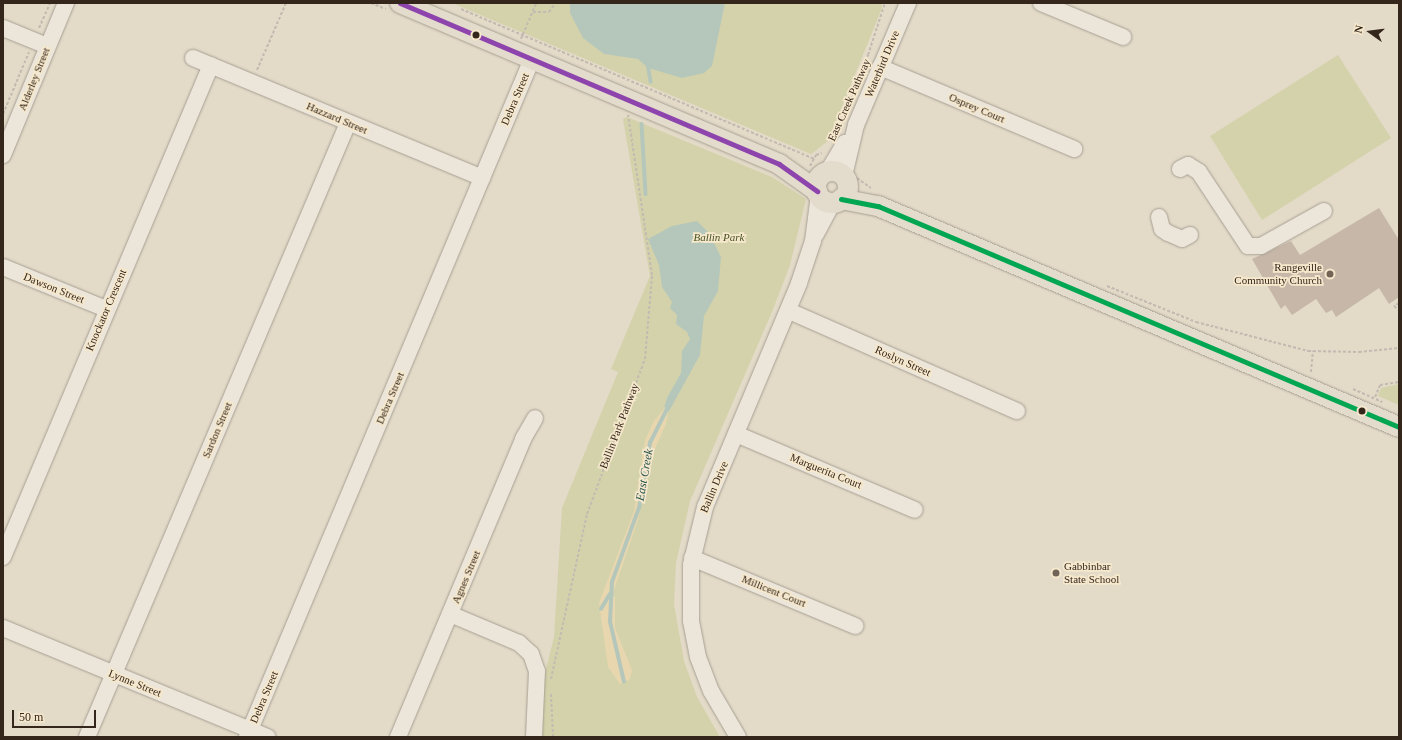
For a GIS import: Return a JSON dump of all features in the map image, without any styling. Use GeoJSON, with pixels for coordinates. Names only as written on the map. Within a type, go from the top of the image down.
{"type":"FeatureCollection","features":[{"type":"Feature","properties":{"kind":"main road"},"geometry":{"type":"LineString","coordinates":[[400,3],[779,164],[827,182],[878,206],[1399,427]]}},
{"type":"Feature","properties":{"kind":"street","name":"Alderley Street"},"geometry":{"type":"LineString","coordinates":[[3,155],[40,44],[66,3]]}},
{"type":"Feature","properties":{"kind":"street","name":"Waterbird Drive"},"geometry":{"type":"LineString","coordinates":[[827,182],[856,125],[908,3]]}},
{"type":"Feature","properties":{"kind":"street"},"geometry":{"type":"LineString","coordinates":[[1041,3],[1123,38]]}},
{"type":"Feature","properties":{"kind":"street"},"geometry":{"type":"LineString","coordinates":[[3,28],[40,44]]}},
{"type":"Feature","properties":{"kind":"street","name":"Hazzard Street"},"geometry":{"type":"LineString","coordinates":[[193,58],[482,178]]}},
{"type":"Feature","properties":{"kind":"street","name":"Debra Street"},"geometry":{"type":"LineString","coordinates":[[248,733],[532,59]]}},
{"type":"Feature","properties":{"kind":"street","name":"Knockator Crescent"},"geometry":{"type":"LineString","coordinates":[[3,557],[106,309],[211,65]]}},
{"type":"Feature","properties":{"kind":"street","name":"Osprey Court"},"geometry":{"type":"LineString","coordinates":[[880,67],[1074,149]]}},
{"type":"Feature","properties":{"kind":"street","name":"Sardon Street"},"geometry":{"type":"LineString","coordinates":[[87,737],[348,123]]}},
{"type":"Feature","properties":{"kind":"street"},"geometry":{"type":"LineString","coordinates":[[1180,169],[1188,164],[1196,169],[1248,246],[1261,246],[1324,211]]}},
{"type":"Feature","properties":{"kind":"street","name":"Ballin Drive"},"geometry":{"type":"LineString","coordinates":[[738,737],[711,691],[698,657],[690,603],[692,558],[705,507],[789,311],[812,240],[827,182]]}},
{"type":"Feature","properties":{"kind":"street"},"geometry":{"type":"LineString","coordinates":[[1159,217],[1162,229],[1168,233],[1182,239],[1190,235]]}},
{"type":"Feature","properties":{"kind":"street","name":"Dawson Street"},"geometry":{"type":"LineString","coordinates":[[3,267],[106,309]]}},
{"type":"Feature","properties":{"kind":"street","name":"Roslyn Street"},"geometry":{"type":"LineString","coordinates":[[789,311],[1017,411]]}},
{"type":"Feature","properties":{"kind":"street","name":"Agnes Street"},"geometry":{"type":"LineString","coordinates":[[398,737],[523,439],[535,418]]}},
{"type":"Feature","properties":{"kind":"street","name":"Marguerita Court"},"geometry":{"type":"LineString","coordinates":[[736,434],[915,510]]}},
{"type":"Feature","properties":{"kind":"street","name":"Millicent Court"},"geometry":{"type":"LineString","coordinates":[[692,558],[855,626]]}},
{"type":"Feature","properties":{"kind":"street"},"geometry":{"type":"LineString","coordinates":[[450,614],[519,642],[531,654],[537,671],[534,737]]}},
{"type":"Feature","properties":{"kind":"street","name":"Lynne Street"},"geometry":{"type":"LineString","coordinates":[[3,628],[248,733],[268,737]]}},
{"type":"Feature","properties":{"kind":"path"},"geometry":{"type":"LineString","coordinates":[[3,114],[40,44],[50,3]]}},
{"type":"Feature","properties":{"kind":"path"},"geometry":{"type":"LineString","coordinates":[[252,82],[286,3]]}},
{"type":"Feature","properties":{"kind":"path"},"geometry":{"type":"LineString","coordinates":[[523,34],[536,3]]}},
{"type":"Feature","properties":{"kind":"path"},"geometry":{"type":"LineString","coordinates":[[533,12],[549,12],[556,3]]}},
{"type":"Feature","properties":{"kind":"path","name":"East Creek Pathway"},"geometry":{"type":"LineString","coordinates":[[830,142],[868,55],[885,3]]}},
{"type":"Feature","properties":{"kind":"path"},"geometry":{"type":"LineString","coordinates":[[462,9],[523,34],[827,182]]}},
{"type":"Feature","properties":{"kind":"path","name":"Ballin Park Pathway"},"geometry":{"type":"LineString","coordinates":[[553,737],[551,680],[560,649],[574,560],[611,443],[645,359],[650,321],[652,275],[628,112]]}},
{"type":"Feature","properties":{"kind":"path","name":"East Creek Pathway"},"geometry":{"type":"LineString","coordinates":[[827,182],[828,149]]}},
{"type":"Feature","properties":{"kind":"path"},"geometry":{"type":"LineString","coordinates":[[1100,284],[1196,322],[1313,351],[1399,348]]}},
{"type":"Feature","properties":{"kind":"path"},"geometry":{"type":"LineString","coordinates":[[1399,303],[1394,306],[1399,310]]}},
{"type":"Feature","properties":{"kind":"path"},"geometry":{"type":"LineString","coordinates":[[1399,330],[1399,335]]}},
{"type":"Feature","properties":{"kind":"path"},"geometry":{"type":"LineString","coordinates":[[1311,377],[1313,351]]}},
{"type":"Feature","properties":{"kind":"path"},"geometry":{"type":"LineString","coordinates":[[1375,397],[1380,385],[1399,382]]}},
{"type":"Feature","properties":{"kind":"path"},"geometry":{"type":"LineString","coordinates":[[1346,388],[1375,397],[1383,403]]}},
{"type":"Feature","properties":{"kind":"green space"},"geometry":{"type":"Polygon","coordinates":[[[452,3],[881,3],[882,8],[828,141],[811,154],[452,3]]]}},
{"type":"Feature","properties":{"kind":"green space"},"geometry":{"type":"Polygon","coordinates":[[[1338,55],[1391,138],[1262,220],[1210,136],[1338,55]]]}},
{"type":"Feature","properties":{"kind":"green space","name":"Ballin Park"},"geometry":{"type":"Polygon","coordinates":[[[627,117],[772,177],[806,199],[790,265],[772,312],[690,501],[676,563],[674,604],[684,661],[697,697],[720,737],[540,737],[544,677],[554,637],[562,508],[618,372],[611,369],[650,276],[623,119],[627,117]]]}},
{"type":"Feature","properties":{"kind":"green space"},"geometry":{"type":"Polygon","coordinates":[[[1399,384],[1399,405],[1378,396],[1381,388],[1399,384]]]}},
{"type":"Feature","properties":{"kind":"sand"},"geometry":{"type":"Polygon","coordinates":[[[670,402],[666,424],[651,458],[638,520],[612,596],[615,597],[615,628],[632,670],[630,679],[620,684],[608,667],[599,603],[634,511],[645,440],[654,421],[670,402]]]}},
{"type":"Feature","properties":{"kind":"shaded area"},"geometry":{"type":"Polygon","coordinates":[[[570,3],[725,3],[712,66],[704,73],[682,78],[648,68],[638,59],[604,54],[583,38],[570,13],[570,3]]]}},
{"type":"Feature","properties":{"kind":"shaded area"},"geometry":{"type":"Polygon","coordinates":[[[697,221],[709,233],[721,257],[718,291],[704,316],[700,355],[668,413],[670,403],[664,408],[667,398],[681,373],[682,351],[690,339],[687,332],[676,324],[677,315],[670,308],[672,302],[662,287],[659,265],[648,239],[672,226],[697,221]]]}},
{"type":"Feature","properties":{"kind":"building","name":"Rangeville Community Church"},"geometry":{"type":"Polygon","coordinates":[[[1379,208],[1399,240],[1399,297],[1389,304],[1379,288],[1336,317],[1332,310],[1326,313],[1316,299],[1292,315],[1285,305],[1281,309],[1252,259],[1291,241],[1300,255],[1379,208]]]}},
{"type":"Feature","properties":{"kind":"waterway","name":"East Creek"},"geometry":{"type":"LineString","coordinates":[[648,63],[651,82]]}},
{"type":"Feature","properties":{"kind":"waterway","name":"East Creek"},"geometry":{"type":"LineString","coordinates":[[642,124],[646,194]]}},
{"type":"Feature","properties":{"kind":"waterway","name":"East Creek"},"geometry":{"type":"LineString","coordinates":[[624,682],[610,622],[612,582],[639,508],[650,443],[672,399]]}},
{"type":"Feature","properties":{"kind":"waterway"},"geometry":{"type":"LineString","coordinates":[[601,609],[610,594]]}},
{"type":"Feature","properties":{"kind":"transit line"},"geometry":{"type":"LineString","coordinates":[[400,3],[779,164],[817,191]]}},
{"type":"Feature","properties":{"kind":"transit line"},"geometry":{"type":"LineString","coordinates":[[841,199],[878,206],[1399,427]]}},
{"type":"Feature","properties":{"kind":"place","name":"Rangeville Community Church"},"geometry":{"type":"Point","coordinates":[1330,274]}},
{"type":"Feature","properties":{"kind":"place","name":"Gabbinbar State School"},"geometry":{"type":"Point","coordinates":[1056,573]}}]}
